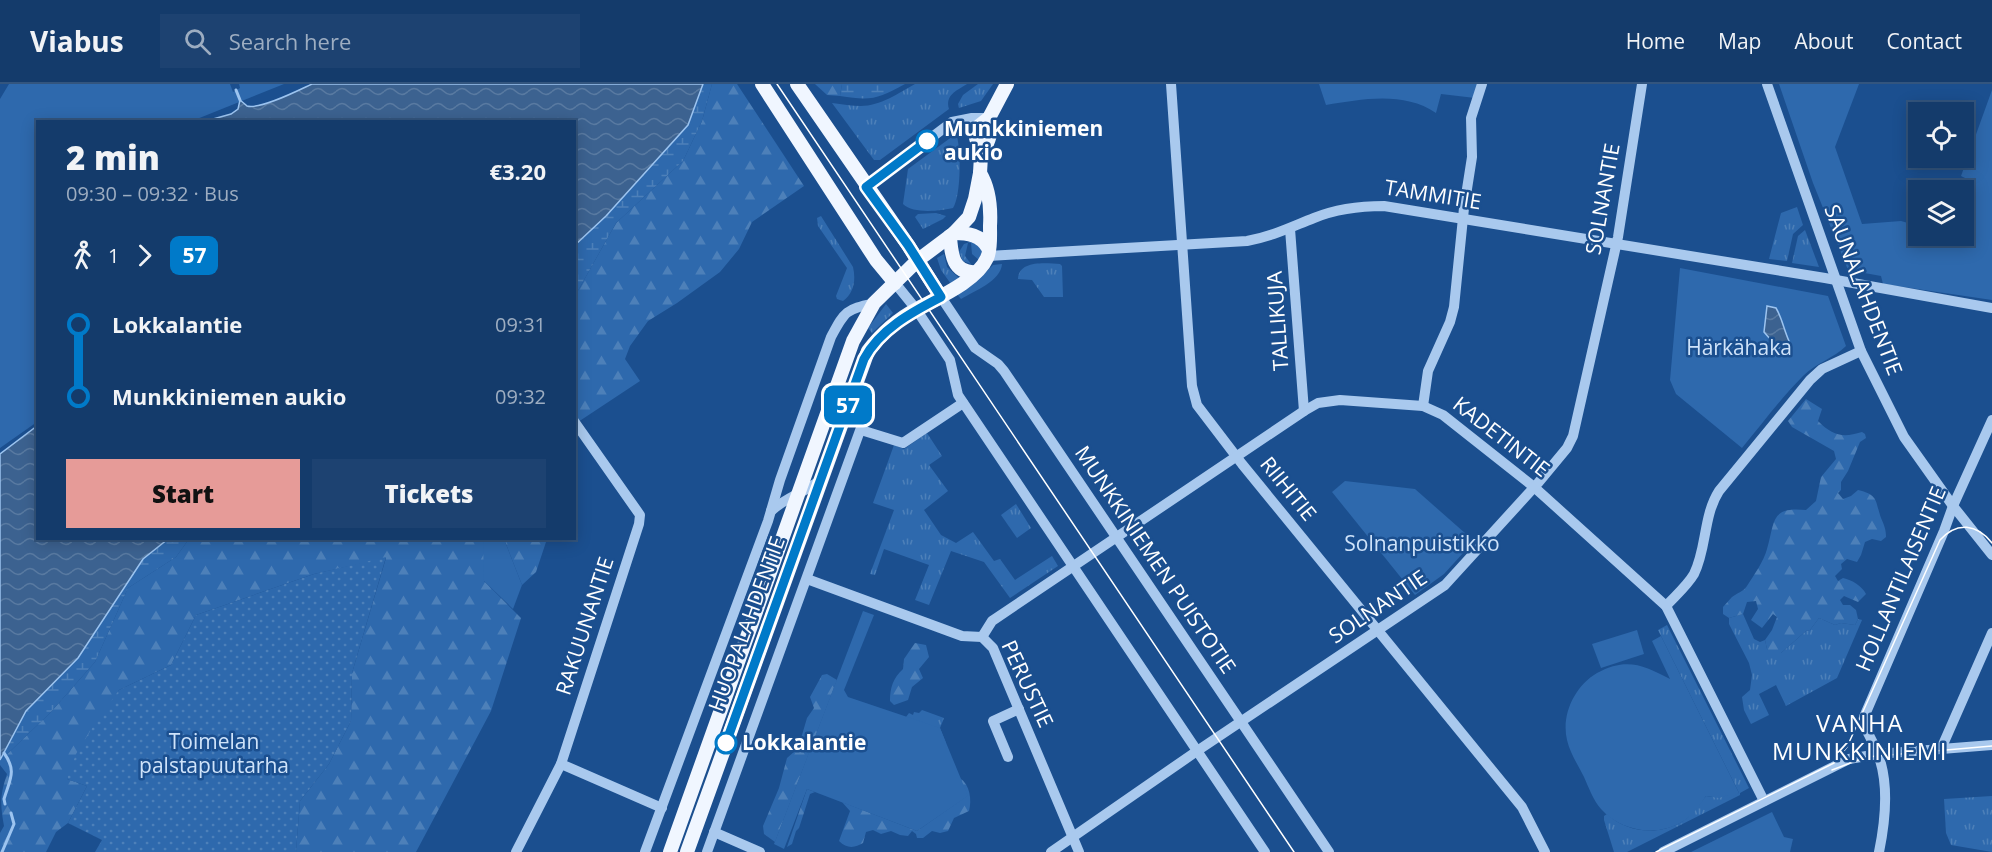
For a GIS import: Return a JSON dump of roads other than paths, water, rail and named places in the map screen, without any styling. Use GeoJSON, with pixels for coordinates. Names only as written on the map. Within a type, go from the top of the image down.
{"type":"FeatureCollection","features":[{"type":"Feature","properties":{"kind":"main road"},"geometry":{"type":"LineString","coordinates":[[762,84],[876,260],[895,283]]}},
{"type":"Feature","properties":{"kind":"main road"},"geometry":{"type":"LineString","coordinates":[[797,84],[941,297]]}},
{"type":"Feature","properties":{"kind":"main road"},"geometry":{"type":"LineString","coordinates":[[988,252],[985,242],[975,236],[966,233],[952,235],[954,263],[964,271],[976,272],[988,252],[990,224],[989,198],[980,172],[981,156],[977,133],[979,126],[989,118],[1007,84]]}},
{"type":"Feature","properties":{"kind":"main road","name":"HUOPALAHDENTIE"},"geometry":{"type":"LineString","coordinates":[[670,852],[852,341],[874,303],[918,260],[952,235],[969,217],[980,172]]}},
{"type":"Feature","properties":{"kind":"main road","name":"HUOPALAHDENTIE"},"geometry":{"type":"LineString","coordinates":[[687,852],[864,359],[874,344],[893,326],[916,309],[941,297],[976,272]]}},
{"type":"Feature","properties":{"kind":"street","name":"RIIHITIE"},"geometry":{"type":"LineString","coordinates":[[1171,84],[1194,398],[1201,411],[1237,457],[1522,807],[1545,852]]}},
{"type":"Feature","properties":{"kind":"street"},"geometry":{"type":"LineString","coordinates":[[1423,406],[1428,371],[1450,322],[1454,307],[1472,157],[1471,118],[1482,84]]}},
{"type":"Feature","properties":{"kind":"street","name":"SOLNANTIE"},"geometry":{"type":"LineString","coordinates":[[1051,852],[1071,836],[1445,585],[1567,448],[1573,436],[1616,244],[1642,84]]}},
{"type":"Feature","properties":{"kind":"street","name":"SAUNALAHDENTIE"},"geometry":{"type":"LineString","coordinates":[[1767,84],[1861,351],[1904,438],[1992,555]]}},
{"type":"Feature","properties":{"kind":"street"},"geometry":{"type":"LineString","coordinates":[[866,187],[951,122],[989,118]]}},
{"type":"Feature","properties":{"kind":"street","name":"TAMMITIE"},"geometry":{"type":"LineString","coordinates":[[988,252],[1247,242],[1269,237],[1329,213],[1370,206],[1395,207],[1992,308]]}},
{"type":"Feature","properties":{"kind":"street","name":"TALLIKUJA"},"geometry":{"type":"LineString","coordinates":[[1290,229],[1304,411]]}},
{"type":"Feature","properties":{"kind":"street"},"geometry":{"type":"LineString","coordinates":[[895,283],[916,309],[950,360],[957,392],[963,403],[1265,852]]}},
{"type":"Feature","properties":{"kind":"street","name":"MUNKKINIEMEN PUISTOTIE"},"geometry":{"type":"LineString","coordinates":[[941,297],[975,348],[1004,371],[1329,852]]}},
{"type":"Feature","properties":{"kind":"street","name":"HUOPALAHDENTIE"},"geometry":{"type":"LineString","coordinates":[[645,852],[771,512],[784,468],[831,337],[842,316],[851,308],[874,303]]}},
{"type":"Feature","properties":{"kind":"street"},"geometry":{"type":"LineString","coordinates":[[1666,606],[1689,582],[1695,572],[1711,506],[1724,484],[1810,380],[1822,369],[1861,351]]}},
{"type":"Feature","properties":{"kind":"street","name":"HUOPALAHDENTIE"},"geometry":{"type":"LineString","coordinates":[[707,852],[861,430],[866,414],[852,392]]}},
{"type":"Feature","properties":{"kind":"street","name":"KADETINTIE"},"geometry":{"type":"LineString","coordinates":[[982,637],[992,621],[1304,411],[1332,400],[1423,406],[1443,415],[1534,487],[1666,606],[1764,801]]}},
{"type":"Feature","properties":{"kind":"street"},"geometry":{"type":"LineString","coordinates":[[861,430],[903,443],[963,403]]}},
{"type":"Feature","properties":{"kind":"street","name":"HOLLANTILAISENTIE"},"geometry":{"type":"LineString","coordinates":[[1879,852],[1885,821],[1882,766],[1863,723],[1864,717],[1992,420]]}},
{"type":"Feature","properties":{"kind":"street","name":"RAKUUNANTIE"},"geometry":{"type":"LineString","coordinates":[[516,852],[561,764],[639,524],[640,515],[576,424]]}},
{"type":"Feature","properties":{"kind":"street","name":"HUOPALAHDENTIE"},"geometry":{"type":"LineString","coordinates":[[771,512],[780,503],[808,490],[822,479]]}},
{"type":"Feature","properties":{"kind":"street","name":"PERUSTIE"},"geometry":{"type":"LineString","coordinates":[[807,579],[962,636],[982,637],[993,648],[1079,852]]}},
{"type":"Feature","properties":{"kind":"street"},"geometry":{"type":"LineString","coordinates":[[1941,748],[1992,633]]}},
{"type":"Feature","properties":{"kind":"street"},"geometry":{"type":"LineString","coordinates":[[1008,757],[993,721],[1019,709]]}},
{"type":"Feature","properties":{"kind":"street"},"geometry":{"type":"LineString","coordinates":[[1663,852],[1849,759],[1878,754],[1992,745]]}},
{"type":"Feature","properties":{"kind":"street"},"geometry":{"type":"LineString","coordinates":[[561,764],[662,808]]}},
{"type":"Feature","properties":{"kind":"street"},"geometry":{"type":"LineString","coordinates":[[714,832],[760,852]]}},
{"type":"Feature","properties":{"kind":"water"},"geometry":{"type":"Polygon","coordinates":[[[312,84],[703,84],[688,125],[606,216],[576,244],[576,120],[210,120],[231,114],[238,109],[240,100],[247,106],[253,106],[280,99],[312,84]]]}},
{"type":"Feature","properties":{"kind":"water"},"geometry":{"type":"Polygon","coordinates":[[[1767,306],[1776,308],[1780,316],[1789,341],[1786,349],[1778,348],[1764,332],[1767,306]]]}},
{"type":"Feature","properties":{"kind":"water"},"geometry":{"type":"Polygon","coordinates":[[[36,427],[36,540],[167,540],[143,559],[78,658],[26,711],[0,760],[0,454],[36,427]]]}},
{"type":"Feature","properties":{"kind":"waterway"},"geometry":{"type":"LineString","coordinates":[[236,90],[240,100]]}},
{"type":"Feature","properties":{"kind":"waterway"},"geometry":{"type":"LineString","coordinates":[[4,753],[11,770],[4,799],[5,804]]}},
{"type":"Feature","properties":{"kind":"waterway"},"geometry":{"type":"LineString","coordinates":[[2,852],[14,824],[11,813]]}},
{"type":"Feature","properties":{"kind":"tram line"},"geometry":{"type":"LineString","coordinates":[[777,84],[1294,852]]}},
{"type":"Feature","properties":{"kind":"tram line"},"geometry":{"type":"LineString","coordinates":[[1656,852],[1834,763],[1847,747],[1940,540],[1953,530],[1967,527],[1980,532],[1992,543]]}},
{"type":"Feature","properties":{"kind":"tram line"},"geometry":{"type":"LineString","coordinates":[[1832,770],[1866,757],[1992,746]]}},
{"type":"Feature","properties":{"kind":"place","name":"Munkkiniemen aukio"},"geometry":{"type":"Point","coordinates":[927,141]}},
{"type":"Feature","properties":{"kind":"place","name":"Lokkalantie"},"geometry":{"type":"Point","coordinates":[726,743]}},
{"type":"Feature","properties":{"kind":"district","name":"VANHA MUNKKINIEMI"},"geometry":{"type":"Point","coordinates":[1860,738]}},
{"type":"Feature","properties":{"kind":"park label","name":"Härkähaka"},"geometry":{"type":"Point","coordinates":[1739,348]}},
{"type":"Feature","properties":{"kind":"park label","name":"Solnanpuistikko"},"geometry":{"type":"Point","coordinates":[1422,544]}},
{"type":"Feature","properties":{"kind":"park label","name":"Toimelan palstapuutarha"},"geometry":{"type":"Point","coordinates":[214,754]}}]}
